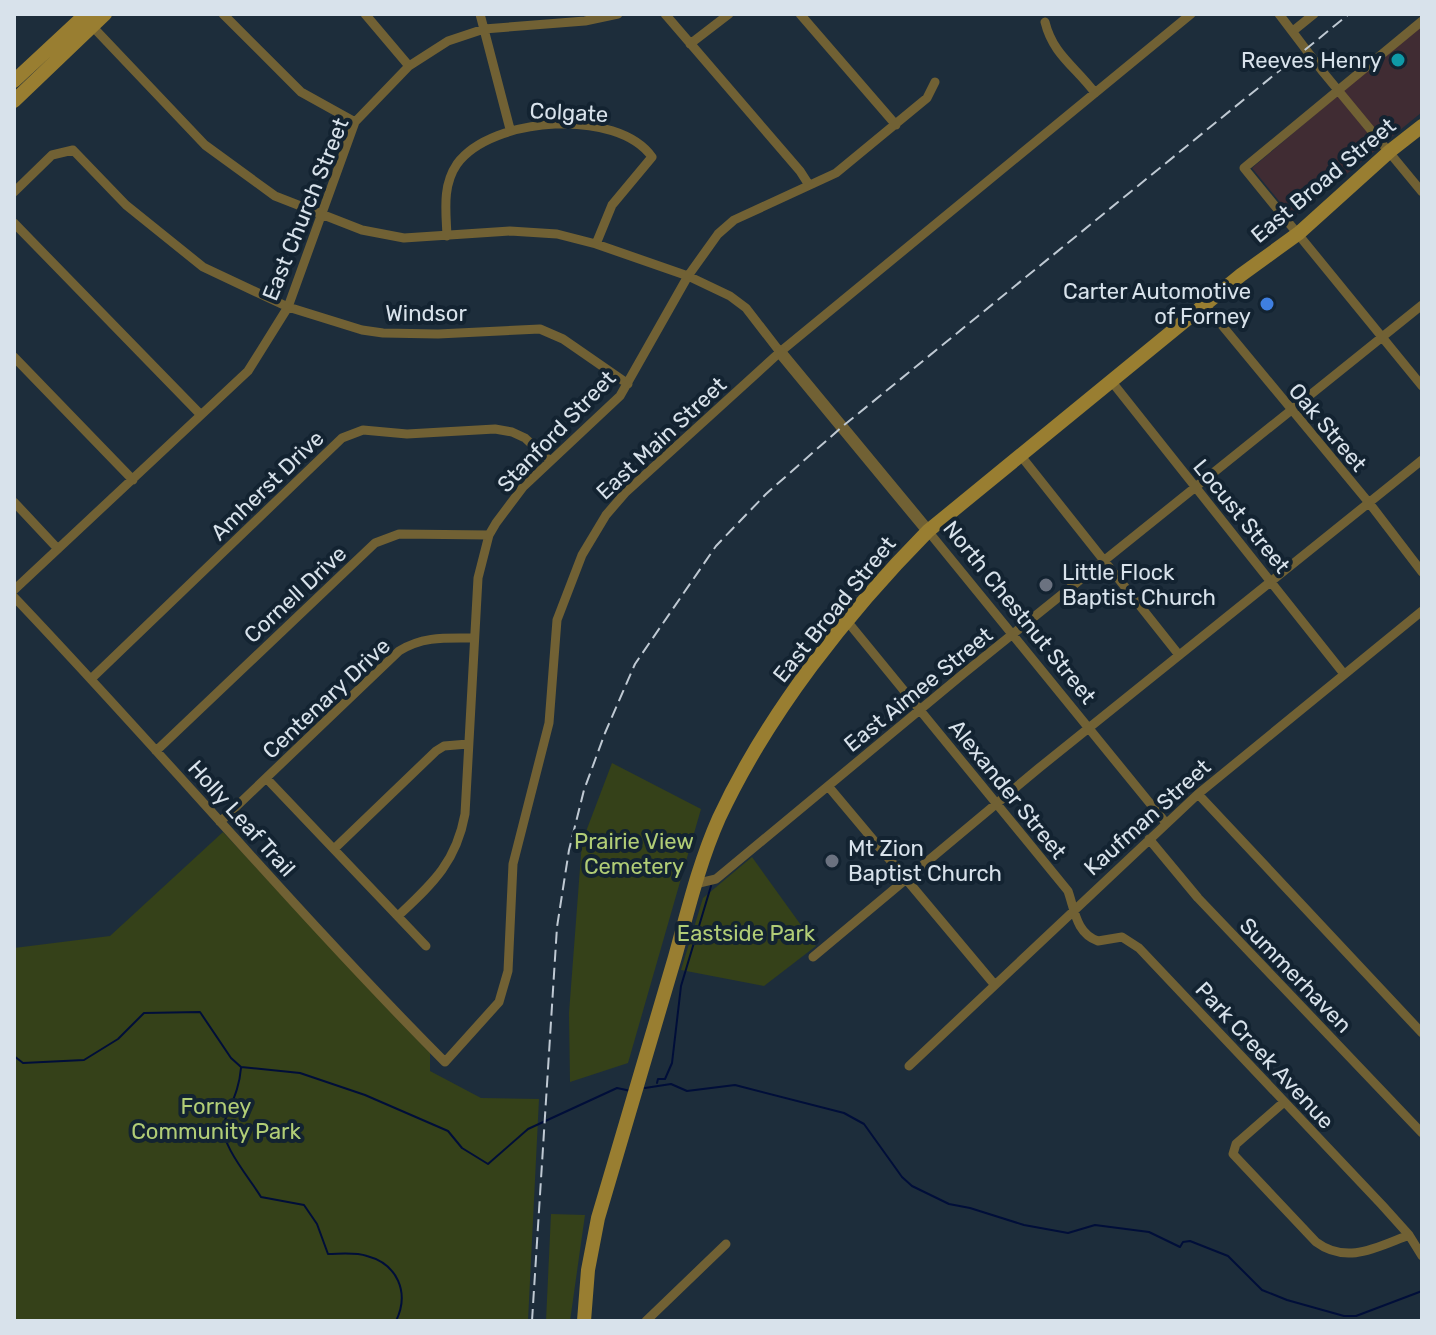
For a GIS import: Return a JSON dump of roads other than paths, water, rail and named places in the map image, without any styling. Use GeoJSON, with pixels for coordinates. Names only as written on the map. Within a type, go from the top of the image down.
{"type":"FeatureCollection","features":[{"type":"Feature","properties":{"kind":"main road"},"geometry":{"type":"LineString","coordinates":[[14,81],[84,17],[105,14]]}},
{"type":"Feature","properties":{"kind":"main road"},"geometry":{"type":"LineString","coordinates":[[14,101],[84,17]]}},
{"type":"Feature","properties":{"kind":"main road","name":"East Broad Street"},"geometry":{"type":"LineString","coordinates":[[584,1321],[588,1270],[598,1218],[695,884],[719,819],[767,729],[847,621],[928,531],[1241,275],[1299,233],[1422,126]]}},
{"type":"Feature","properties":{"kind":"street"},"geometry":{"type":"LineString","coordinates":[[223,14],[301,92],[355,122]]}},
{"type":"Feature","properties":{"kind":"street"},"geometry":{"type":"LineString","coordinates":[[365,14],[409,66]]}},
{"type":"Feature","properties":{"kind":"street"},"geometry":{"type":"LineString","coordinates":[[480,14],[510,129]]}},
{"type":"Feature","properties":{"kind":"street","name":"East Church Street"},"geometry":{"type":"LineString","coordinates":[[14,590],[248,371],[288,307],[355,122],[409,66],[448,41],[484,29],[618,14]]}},
{"type":"Feature","properties":{"kind":"street"},"geometry":{"type":"LineString","coordinates":[[665,14],[809,185]]}},
{"type":"Feature","properties":{"kind":"street"},"geometry":{"type":"LineString","coordinates":[[690,44],[729,14]]}},
{"type":"Feature","properties":{"kind":"street"},"geometry":{"type":"LineString","coordinates":[[800,14],[896,125]]}},
{"type":"Feature","properties":{"kind":"street","name":"East Main Street"},"geometry":{"type":"LineString","coordinates":[[445,1062],[499,1002],[508,971],[513,864],[549,723],[557,620],[582,555],[606,515],[625,493],[780,352],[1191,14]]}},
{"type":"Feature","properties":{"kind":"street"},"geometry":{"type":"LineString","coordinates":[[1279,14],[1337,80],[1339,89],[1422,192]]}},
{"type":"Feature","properties":{"kind":"street"},"geometry":{"type":"LineString","coordinates":[[1293,31],[1314,14]]}},
{"type":"Feature","properties":{"kind":"street"},"geometry":{"type":"LineString","coordinates":[[84,17],[205,145],[275,196],[362,230],[404,238],[510,231],[557,234],[596,244],[688,276],[730,296],[746,308],[780,352]]}},
{"type":"Feature","properties":{"kind":"street"},"geometry":{"type":"LineString","coordinates":[[1422,21],[1244,168],[1422,386]]}},
{"type":"Feature","properties":{"kind":"street"},"geometry":{"type":"LineString","coordinates":[[1045,22],[1058,54],[1082,75],[1095,93]]}},
{"type":"Feature","properties":{"kind":"street","name":"Stanford Street"},"geometry":{"type":"LineString","coordinates":[[398,916],[445,869],[455,849],[465,814],[478,578],[489,535],[523,487],[608,408],[628,384],[706,247],[734,220],[836,173],[927,98],[935,82]]}},
{"type":"Feature","properties":{"kind":"street","name":"Colgate"},"geometry":{"type":"LineString","coordinates":[[447,236],[445,191],[456,165],[473,148],[510,129],[536,124],[608,128],[643,144],[652,157],[612,205],[596,244]]}},
{"type":"Feature","properties":{"kind":"street","name":"Windsor"},"geometry":{"type":"LineString","coordinates":[[14,192],[52,155],[73,150],[126,205],[203,267],[288,307],[362,330],[383,333],[438,334],[540,329],[563,339],[628,384]]}},
{"type":"Feature","properties":{"kind":"street"},"geometry":{"type":"LineString","coordinates":[[14,223],[201,415]]}},
{"type":"Feature","properties":{"kind":"street","name":"East Aimee Street"},"geometry":{"type":"LineString","coordinates":[[695,884],[716,879],[920,710],[1422,305]]}},
{"type":"Feature","properties":{"kind":"street","name":"Oak Street"},"geometry":{"type":"LineString","coordinates":[[1206,306],[1370,504],[1422,572]]}},
{"type":"Feature","properties":{"kind":"street","name":"North Chestnut Street"},"geometry":{"type":"LineString","coordinates":[[780,352],[1166,823]]}},
{"type":"Feature","properties":{"kind":"street"},"geometry":{"type":"LineString","coordinates":[[14,357],[133,480]]}},
{"type":"Feature","properties":{"kind":"street","name":"Locust Street"},"geometry":{"type":"LineString","coordinates":[[1112,382],[1344,674]]}},
{"type":"Feature","properties":{"kind":"street","name":"Amherst Drive"},"geometry":{"type":"LineString","coordinates":[[92,678],[342,438],[352,432],[407,434],[503,430],[525,438],[550,461]]}},
{"type":"Feature","properties":{"kind":"street"},"geometry":{"type":"LineString","coordinates":[[1021,456],[1179,655]]}},
{"type":"Feature","properties":{"kind":"street"},"geometry":{"type":"LineString","coordinates":[[813,957],[997,803],[1422,460]]}},
{"type":"Feature","properties":{"kind":"street"},"geometry":{"type":"LineString","coordinates":[[14,502],[58,549]]}},
{"type":"Feature","properties":{"kind":"street","name":"Cornell Drive"},"geometry":{"type":"LineString","coordinates":[[156,751],[375,543],[399,534],[489,535]]}},
{"type":"Feature","properties":{"kind":"street","name":"Holly Leaf Trail"},"geometry":{"type":"LineString","coordinates":[[14,597],[445,1062]]}},
{"type":"Feature","properties":{"kind":"street","name":"Kaufman Street"},"geometry":{"type":"LineString","coordinates":[[909,1066],[1198,794],[1422,611]]}},
{"type":"Feature","properties":{"kind":"street","name":"Alexander Street"},"geometry":{"type":"LineString","coordinates":[[847,621],[1068,891],[1074,908]]}},
{"type":"Feature","properties":{"kind":"street","name":"Centenary Drive"},"geometry":{"type":"LineString","coordinates":[[220,822],[399,651],[415,641],[426,639],[474,638]]}},
{"type":"Feature","properties":{"kind":"street"},"geometry":{"type":"LineString","coordinates":[[334,849],[436,751],[444,746],[468,744]]}},
{"type":"Feature","properties":{"kind":"street"},"geometry":{"type":"LineString","coordinates":[[267,779],[426,946]]}},
{"type":"Feature","properties":{"kind":"street"},"geometry":{"type":"LineString","coordinates":[[828,786],[994,984]]}},
{"type":"Feature","properties":{"kind":"street"},"geometry":{"type":"LineString","coordinates":[[1198,794],[1422,1033]]}},
{"type":"Feature","properties":{"kind":"street","name":"Summerhaven"},"geometry":{"type":"LineString","coordinates":[[1149,839],[1198,898],[1422,1133]]}},
{"type":"Feature","properties":{"kind":"street","name":"Park Creek Avenue"},"geometry":{"type":"LineString","coordinates":[[1074,908],[1076,921],[1091,939],[1098,941],[1122,937],[1139,948],[1409,1235],[1422,1256]]}},
{"type":"Feature","properties":{"kind":"street"},"geometry":{"type":"LineString","coordinates":[[1284,1102],[1236,1144],[1233,1154],[1293,1218],[1329,1252],[1359,1253],[1409,1235]]}},
{"type":"Feature","properties":{"kind":"street"},"geometry":{"type":"LineString","coordinates":[[646,1321],[726,1244]]}},
{"type":"Feature","properties":{"kind":"waterway"},"geometry":{"type":"LineString","coordinates":[[657,1083],[658,1079],[665,1079],[672,1063],[681,986],[711,886]]}},
{"type":"Feature","properties":{"kind":"waterway"},"geometry":{"type":"LineString","coordinates":[[14,1056],[23,1063],[84,1060],[118,1039],[144,1013],[200,1012],[231,1058],[241,1067],[300,1073],[365,1095],[448,1131],[462,1148],[488,1164],[528,1129],[617,1088],[631,1091]]}},
{"type":"Feature","properties":{"kind":"waterway"},"geometry":{"type":"LineString","coordinates":[[241,1068],[223,1131],[236,1161],[261,1197],[304,1205],[317,1224],[328,1254],[362,1255],[386,1265],[393,1272],[401,1290],[402,1300],[396,1321]]}},
{"type":"Feature","properties":{"kind":"waterway"},"geometry":{"type":"LineString","coordinates":[[645,1088],[671,1084],[687,1091],[735,1085],[844,1113],[864,1124],[912,1186],[949,1204],[1024,1225],[1068,1233],[1095,1225],[1149,1232],[1180,1247],[1183,1242],[1190,1241],[1228,1256],[1262,1290],[1344,1316],[1356,1316],[1422,1291]]}},
{"type":"Feature","properties":{"kind":"railway"},"geometry":{"type":"LineString","coordinates":[[532,1321],[557,927],[569,850],[584,790],[635,664],[716,546],[766,494],[843,426],[1349,14]]}},
{"type":"Feature","properties":{"kind":"place","name":"Reeves Henry"},"geometry":{"type":"Point","coordinates":[1398,60]}},
{"type":"Feature","properties":{"kind":"place","name":"Carter Automotive of Forney"},"geometry":{"type":"Point","coordinates":[1267,304]}},
{"type":"Feature","properties":{"kind":"place","name":"Little Flock Baptist Church"},"geometry":{"type":"Point","coordinates":[1046,585]}},
{"type":"Feature","properties":{"kind":"place","name":"Mt Zion Baptist Church"},"geometry":{"type":"Point","coordinates":[832,861]}},
{"type":"Feature","properties":{"kind":"park label","name":"Prairie View Cemetery"},"geometry":{"type":"Point","coordinates":[634,854]}},
{"type":"Feature","properties":{"kind":"park label","name":"Eastside Park"},"geometry":{"type":"Point","coordinates":[746,933]}},
{"type":"Feature","properties":{"kind":"park label","name":"Forney Community Park"},"geometry":{"type":"Point","coordinates":[216,1118]}}]}
